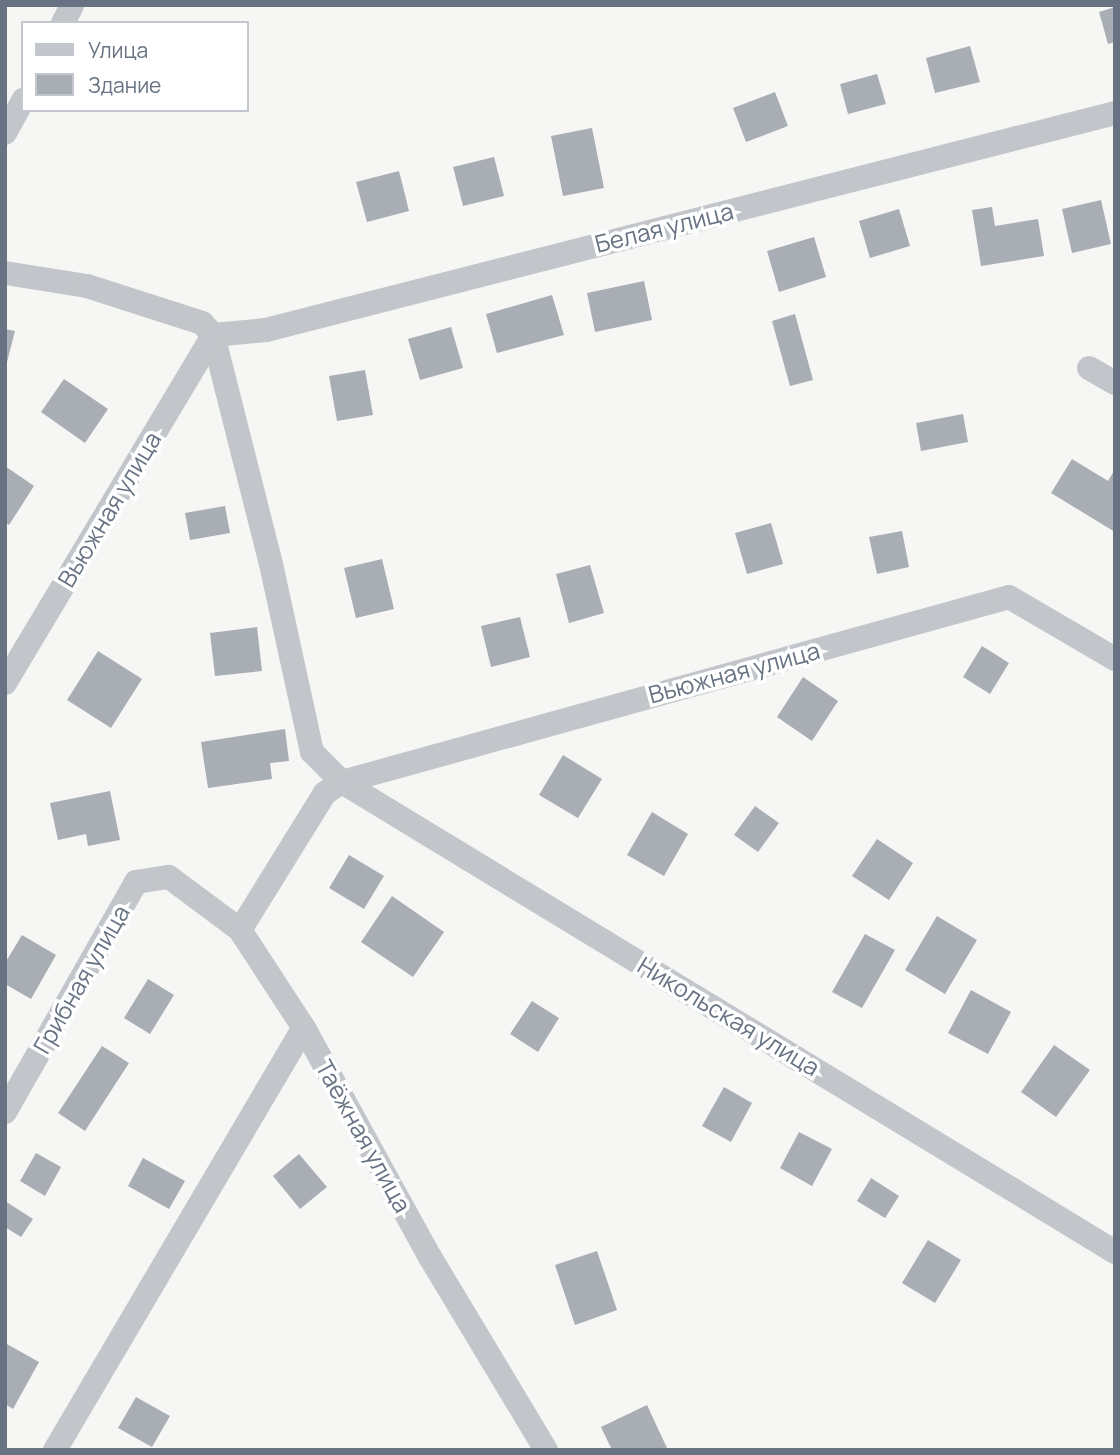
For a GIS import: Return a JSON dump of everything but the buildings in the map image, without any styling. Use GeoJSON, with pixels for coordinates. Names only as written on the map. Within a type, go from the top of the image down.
{"type":"FeatureCollection","features":[{"type":"Feature","properties":{"kind":"street"},"geometry":{"type":"LineString","coordinates":[[64,21],[72,5]]}},
{"type":"Feature","properties":{"kind":"street"},"geometry":{"type":"LineString","coordinates":[[5,133],[21,104]]}},
{"type":"Feature","properties":{"kind":"street","name":"Белая улица"},"geometry":{"type":"LineString","coordinates":[[213,335],[266,330],[1115,114]]}},
{"type":"Feature","properties":{"kind":"street"},"geometry":{"type":"LineString","coordinates":[[5,274],[88,286],[202,323],[213,335]]}},
{"type":"Feature","properties":{"kind":"street","name":"Вьюжная улица"},"geometry":{"type":"LineString","coordinates":[[5,683],[213,335]]}},
{"type":"Feature","properties":{"kind":"street","name":"Никольская улица"},"geometry":{"type":"LineString","coordinates":[[213,335],[271,564],[312,752],[341,782],[1115,1252]]}},
{"type":"Feature","properties":{"kind":"street"},"geometry":{"type":"LineString","coordinates":[[1089,368],[1115,383]]}},
{"type":"Feature","properties":{"kind":"street","name":"Вьюжная улица"},"geometry":{"type":"LineString","coordinates":[[341,782],[1009,597],[1115,659]]}},
{"type":"Feature","properties":{"kind":"street"},"geometry":{"type":"LineString","coordinates":[[240,930],[325,793],[341,782]]}},
{"type":"Feature","properties":{"kind":"street","name":"Таёжная улица"},"geometry":{"type":"LineString","coordinates":[[136,883],[169,877],[240,930],[304,1028],[430,1257],[546,1450]]}},
{"type":"Feature","properties":{"kind":"street","name":"Грибная улица"},"geometry":{"type":"LineString","coordinates":[[5,1112],[136,883]]}},
{"type":"Feature","properties":{"kind":"street"},"geometry":{"type":"LineString","coordinates":[[55,1450],[304,1028]]}}]}
